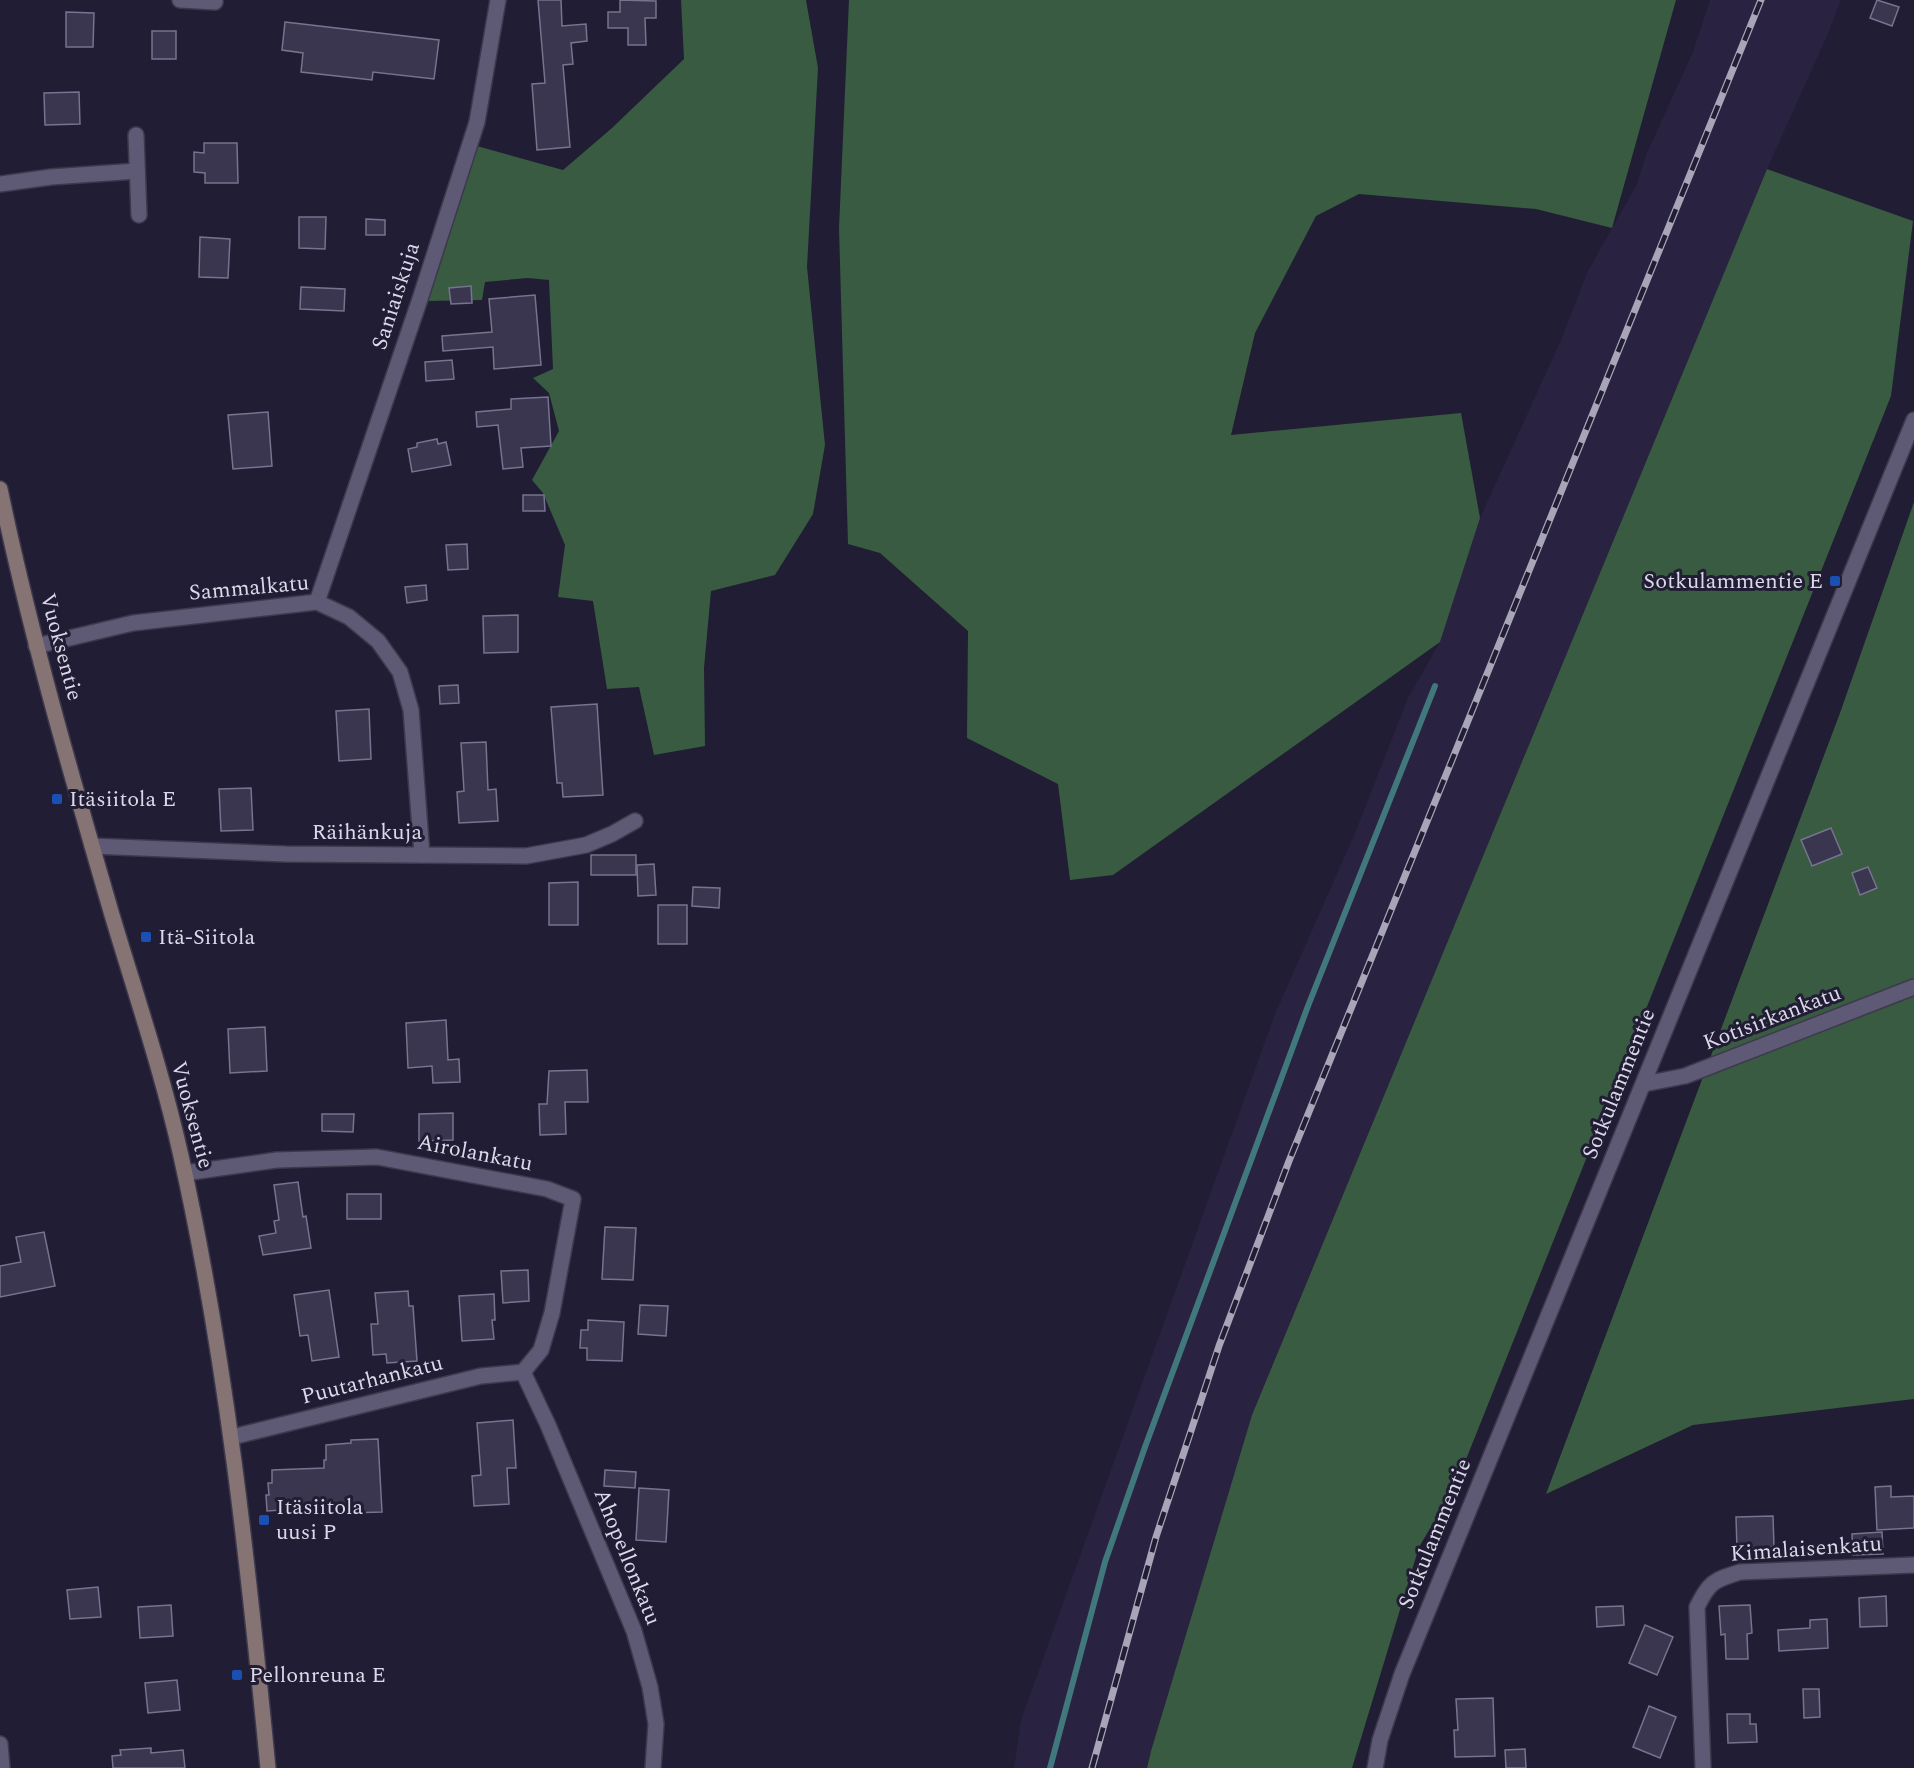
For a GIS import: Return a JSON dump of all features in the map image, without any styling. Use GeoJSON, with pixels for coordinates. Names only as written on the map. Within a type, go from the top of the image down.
{"type":"FeatureCollection","features":[{"type":"Feature","properties":{"kind":"street"},"geometry":{"type":"LineString","coordinates":[[180,0],[215,2]]}},
{"type":"Feature","properties":{"kind":"street","name":"Saniaiskuja"},"geometry":{"type":"LineString","coordinates":[[316,602],[421,296],[477,122],[498,0]]}},
{"type":"Feature","properties":{"kind":"street"},"geometry":{"type":"LineString","coordinates":[[136,135],[139,215]]}},
{"type":"Feature","properties":{"kind":"street"},"geometry":{"type":"LineString","coordinates":[[0,184],[51,177],[137,171]]}},
{"type":"Feature","properties":{"kind":"street","name":"Sotkulammentie"},"geometry":{"type":"LineString","coordinates":[[1374,1768],[1380,1740],[1402,1674],[1914,420]]}},
{"type":"Feature","properties":{"kind":"street","name":"Vuoksentie"},"geometry":{"type":"LineString","coordinates":[[0,489],[36,646],[172,1120],[185,1173],[232,1437],[268,1768]]}},
{"type":"Feature","properties":{"kind":"street","name":"Sammalkatu"},"geometry":{"type":"LineString","coordinates":[[36,646],[133,623],[316,602],[349,617],[378,641],[400,672],[411,710],[422,855]]}},
{"type":"Feature","properties":{"kind":"street","name":"Räihänkuja"},"geometry":{"type":"LineString","coordinates":[[92,846],[286,854],[526,856],[586,845],[635,821]]}},
{"type":"Feature","properties":{"kind":"street","name":"Kotisirkankatu"},"geometry":{"type":"LineString","coordinates":[[1644,1084],[1685,1076],[1914,987]]}},
{"type":"Feature","properties":{"kind":"street","name":"Airolankatu"},"geometry":{"type":"LineString","coordinates":[[185,1173],[277,1160],[377,1157],[547,1189],[573,1198],[552,1313],[541,1350],[523,1372]]}},
{"type":"Feature","properties":{"kind":"street","name":"Puutarhankatu"},"geometry":{"type":"LineString","coordinates":[[232,1437],[481,1376],[523,1372]]}},
{"type":"Feature","properties":{"kind":"street","name":"Ahopellonkatu"},"geometry":{"type":"LineString","coordinates":[[523,1372],[548,1425],[634,1631],[650,1687],[656,1724],[654,1768]]}},
{"type":"Feature","properties":{"kind":"street","name":"Kimalaisenkatu"},"geometry":{"type":"LineString","coordinates":[[1703,1768],[1697,1607],[1706,1589],[1719,1578],[1740,1572],[1914,1565]]}},
{"type":"Feature","properties":{"kind":"street"},"geometry":{"type":"LineString","coordinates":[[0,1744],[2,1768]]}},
{"type":"Feature","properties":{"kind":"shaded area"},"geometry":{"type":"Polygon","coordinates":[[[1710,0],[1841,0],[1767,169],[1252,1415],[1147,1768],[1014,1768],[1021,1720],[1275,1014],[1355,833],[1408,698],[1440,642],[1480,518],[1561,340],[1587,273],[1637,184],[1646,155],[1693,52],[1710,0]]]}},
{"type":"Feature","properties":{"kind":"green space"},"geometry":{"type":"Polygon","coordinates":[[[681,0],[806,0],[818,68],[807,267],[825,445],[813,514],[775,575],[711,591],[704,668],[705,746],[654,755],[639,687],[607,689],[593,601],[558,597],[565,545],[543,493],[532,480],[559,431],[549,393],[533,378],[553,369],[549,280],[528,278],[485,282],[482,300],[428,301],[477,146],[563,170],[612,128],[684,59],[681,0]]]}},
{"type":"Feature","properties":{"kind":"green space"},"geometry":{"type":"Polygon","coordinates":[[[849,0],[1676,0],[1612,228],[1536,209],[1359,194],[1316,216],[1255,333],[1231,435],[1461,413],[1480,518],[1440,642],[1113,875],[1070,880],[1058,784],[967,738],[968,631],[880,553],[848,544],[839,228],[849,0]]]}},
{"type":"Feature","properties":{"kind":"green space"},"geometry":{"type":"Polygon","coordinates":[[[1767,169],[1913,221],[1891,396],[1455,1487],[1419,1547],[1352,1768],[1147,1768],[1252,1415],[1767,169]]]}},
{"type":"Feature","properties":{"kind":"green space"},"geometry":{"type":"Polygon","coordinates":[[[1914,502],[1914,1399],[1693,1425],[1546,1494],[1840,713],[1914,502]]]}},
{"type":"Feature","properties":{"kind":"building"},"geometry":{"type":"Polygon","coordinates":[[[538,0],[561,0],[562,26],[586,24],[587,41],[571,43],[573,64],[563,65],[570,147],[537,150],[532,84],[545,83],[538,0]]]}},
{"type":"Feature","properties":{"kind":"building"},"geometry":{"type":"Polygon","coordinates":[[[620,0],[656,1],[656,18],[645,18],[646,45],[628,45],[628,28],[608,28],[608,12],[620,12],[620,0]]]}},
{"type":"Feature","properties":{"kind":"building"},"geometry":{"type":"Polygon","coordinates":[[[1877,0],[1899,7],[1892,26],[1870,18],[1877,0]]]}},
{"type":"Feature","properties":{"kind":"building"},"geometry":{"type":"Polygon","coordinates":[[[66,12],[94,13],[93,47],[66,47],[66,12]]]}},
{"type":"Feature","properties":{"kind":"building"},"geometry":{"type":"Polygon","coordinates":[[[285,22],[439,40],[434,79],[373,72],[372,80],[301,72],[303,53],[282,50],[285,22]]]}},
{"type":"Feature","properties":{"kind":"building"},"geometry":{"type":"Polygon","coordinates":[[[152,31],[176,31],[176,59],[152,59],[152,31]]]}},
{"type":"Feature","properties":{"kind":"building"},"geometry":{"type":"Polygon","coordinates":[[[79,92],[80,124],[45,125],[44,93],[79,92]]]}},
{"type":"Feature","properties":{"kind":"building"},"geometry":{"type":"Polygon","coordinates":[[[204,143],[237,143],[238,183],[205,183],[205,173],[194,172],[194,152],[204,153],[204,143]]]}},
{"type":"Feature","properties":{"kind":"building"},"geometry":{"type":"Polygon","coordinates":[[[299,217],[326,217],[325,249],[299,248],[299,217]]]}},
{"type":"Feature","properties":{"kind":"building"},"geometry":{"type":"Polygon","coordinates":[[[366,219],[385,220],[385,235],[366,235],[366,219]]]}},
{"type":"Feature","properties":{"kind":"building"},"geometry":{"type":"Polygon","coordinates":[[[200,237],[230,239],[228,278],[199,277],[200,237]]]}},
{"type":"Feature","properties":{"kind":"building"},"geometry":{"type":"Polygon","coordinates":[[[471,286],[472,303],[451,304],[449,288],[471,286]]]}},
{"type":"Feature","properties":{"kind":"building"},"geometry":{"type":"Polygon","coordinates":[[[301,287],[345,289],[344,311],[300,309],[301,287]]]}},
{"type":"Feature","properties":{"kind":"building"},"geometry":{"type":"Polygon","coordinates":[[[535,295],[541,365],[494,369],[493,347],[443,351],[442,336],[492,332],[489,299],[535,295]]]}},
{"type":"Feature","properties":{"kind":"building"},"geometry":{"type":"Polygon","coordinates":[[[452,360],[454,379],[426,381],[425,362],[452,360]]]}},
{"type":"Feature","properties":{"kind":"building"},"geometry":{"type":"Polygon","coordinates":[[[548,397],[551,446],[521,448],[523,467],[503,469],[498,425],[477,427],[476,412],[511,409],[511,399],[548,397]]]}},
{"type":"Feature","properties":{"kind":"building"},"geometry":{"type":"Polygon","coordinates":[[[268,412],[272,466],[233,469],[228,415],[268,412]]]}},
{"type":"Feature","properties":{"kind":"building"},"geometry":{"type":"Polygon","coordinates":[[[437,439],[438,444],[446,442],[451,465],[412,472],[408,449],[417,447],[417,443],[437,439]]]}},
{"type":"Feature","properties":{"kind":"building"},"geometry":{"type":"Polygon","coordinates":[[[523,495],[544,495],[545,511],[523,511],[523,495]]]}},
{"type":"Feature","properties":{"kind":"building"},"geometry":{"type":"Polygon","coordinates":[[[467,544],[468,569],[448,570],[446,545],[467,544]]]}},
{"type":"Feature","properties":{"kind":"building"},"geometry":{"type":"Polygon","coordinates":[[[426,585],[427,600],[407,603],[405,587],[426,585]]]}},
{"type":"Feature","properties":{"kind":"building"},"geometry":{"type":"Polygon","coordinates":[[[518,615],[518,652],[484,653],[483,616],[518,615]]]}},
{"type":"Feature","properties":{"kind":"building"},"geometry":{"type":"Polygon","coordinates":[[[458,685],[459,703],[440,704],[439,686],[458,685]]]}},
{"type":"Feature","properties":{"kind":"building"},"geometry":{"type":"Polygon","coordinates":[[[597,704],[603,795],[563,797],[562,783],[557,783],[551,707],[597,704]]]}},
{"type":"Feature","properties":{"kind":"building"},"geometry":{"type":"Polygon","coordinates":[[[369,709],[371,759],[339,761],[336,711],[369,709]]]}},
{"type":"Feature","properties":{"kind":"building"},"geometry":{"type":"Polygon","coordinates":[[[486,742],[488,790],[496,789],[498,821],[459,823],[457,792],[464,791],[461,743],[486,742]]]}},
{"type":"Feature","properties":{"kind":"building"},"geometry":{"type":"Polygon","coordinates":[[[251,788],[253,830],[221,831],[219,789],[251,788]]]}},
{"type":"Feature","properties":{"kind":"building"},"geometry":{"type":"Polygon","coordinates":[[[1831,828],[1842,854],[1812,866],[1801,840],[1831,828]]]}},
{"type":"Feature","properties":{"kind":"building"},"geometry":{"type":"Polygon","coordinates":[[[591,855],[636,855],[636,875],[591,875],[591,855]]]}},
{"type":"Feature","properties":{"kind":"building"},"geometry":{"type":"Polygon","coordinates":[[[654,864],[656,895],[638,896],[637,865],[654,864]]]}},
{"type":"Feature","properties":{"kind":"building"},"geometry":{"type":"Polygon","coordinates":[[[1868,867],[1877,888],[1860,895],[1852,873],[1868,867]]]}},
{"type":"Feature","properties":{"kind":"building"},"geometry":{"type":"Polygon","coordinates":[[[578,882],[578,925],[549,925],[549,883],[578,882]]]}},
{"type":"Feature","properties":{"kind":"building"},"geometry":{"type":"Polygon","coordinates":[[[693,887],[720,888],[719,908],[692,906],[693,887]]]}},
{"type":"Feature","properties":{"kind":"building"},"geometry":{"type":"Polygon","coordinates":[[[658,905],[687,905],[687,944],[658,944],[658,905]]]}},
{"type":"Feature","properties":{"kind":"building"},"geometry":{"type":"Polygon","coordinates":[[[446,1020],[448,1060],[459,1059],[460,1082],[433,1083],[432,1066],[408,1068],[406,1023],[446,1020]]]}},
{"type":"Feature","properties":{"kind":"building"},"geometry":{"type":"Polygon","coordinates":[[[265,1027],[267,1071],[230,1073],[228,1029],[265,1027]]]}},
{"type":"Feature","properties":{"kind":"building"},"geometry":{"type":"Polygon","coordinates":[[[587,1070],[588,1102],[565,1102],[566,1134],[540,1135],[539,1104],[547,1104],[549,1071],[587,1070]]]}},
{"type":"Feature","properties":{"kind":"building"},"geometry":{"type":"Polygon","coordinates":[[[453,1113],[453,1140],[419,1141],[419,1114],[453,1113]]]}},
{"type":"Feature","properties":{"kind":"building"},"geometry":{"type":"Polygon","coordinates":[[[322,1114],[354,1114],[353,1132],[322,1131],[322,1114]]]}},
{"type":"Feature","properties":{"kind":"building"},"geometry":{"type":"Polygon","coordinates":[[[298,1182],[303,1217],[306,1216],[311,1248],[263,1255],[259,1236],[276,1233],[274,1221],[279,1220],[274,1185],[298,1182]]]}},
{"type":"Feature","properties":{"kind":"building"},"geometry":{"type":"Polygon","coordinates":[[[347,1194],[381,1194],[381,1219],[347,1219],[347,1194]]]}},
{"type":"Feature","properties":{"kind":"building"},"geometry":{"type":"Polygon","coordinates":[[[605,1227],[636,1228],[633,1280],[602,1279],[605,1227]]]}},
{"type":"Feature","properties":{"kind":"building"},"geometry":{"type":"Polygon","coordinates":[[[44,1232],[55,1286],[0,1297],[0,1266],[21,1262],[16,1237],[44,1232]]]}},
{"type":"Feature","properties":{"kind":"building"},"geometry":{"type":"Polygon","coordinates":[[[528,1270],[529,1301],[503,1303],[501,1271],[528,1270]]]}},
{"type":"Feature","properties":{"kind":"building"},"geometry":{"type":"Polygon","coordinates":[[[329,1290],[339,1357],[312,1361],[308,1335],[300,1336],[294,1295],[329,1290]]]}},
{"type":"Feature","properties":{"kind":"building"},"geometry":{"type":"Polygon","coordinates":[[[408,1291],[409,1306],[413,1306],[417,1361],[387,1363],[386,1354],[373,1355],[371,1324],[378,1324],[375,1293],[408,1291]]]}},
{"type":"Feature","properties":{"kind":"building"},"geometry":{"type":"Polygon","coordinates":[[[494,1294],[495,1320],[492,1320],[494,1339],[462,1341],[459,1296],[494,1294]]]}},
{"type":"Feature","properties":{"kind":"building"},"geometry":{"type":"Polygon","coordinates":[[[640,1305],[668,1306],[666,1336],[638,1334],[640,1305]]]}},
{"type":"Feature","properties":{"kind":"building"},"geometry":{"type":"Polygon","coordinates":[[[588,1320],[624,1322],[622,1361],[587,1360],[587,1348],[580,1348],[581,1330],[588,1330],[588,1320]]]}},
{"type":"Feature","properties":{"kind":"building"},"geometry":{"type":"Polygon","coordinates":[[[513,1420],[516,1468],[507,1468],[509,1504],[474,1506],[472,1476],[481,1475],[477,1423],[513,1420]]]}},
{"type":"Feature","properties":{"kind":"building"},"geometry":{"type":"Polygon","coordinates":[[[378,1439],[382,1512],[349,1513],[349,1510],[330,1511],[330,1507],[267,1511],[266,1495],[269,1495],[268,1483],[272,1483],[272,1470],[324,1468],[326,1445],[351,1443],[351,1440],[378,1439]]]}},
{"type":"Feature","properties":{"kind":"building"},"geometry":{"type":"Polygon","coordinates":[[[605,1470],[636,1472],[635,1488],[604,1486],[605,1470]]]}},
{"type":"Feature","properties":{"kind":"building"},"geometry":{"type":"Polygon","coordinates":[[[1891,1486],[1891,1497],[1914,1496],[1914,1528],[1877,1530],[1875,1487],[1891,1486]]]}},
{"type":"Feature","properties":{"kind":"building"},"geometry":{"type":"Polygon","coordinates":[[[639,1488],[669,1490],[666,1542],[636,1540],[639,1488]]]}},
{"type":"Feature","properties":{"kind":"building"},"geometry":{"type":"Polygon","coordinates":[[[1773,1516],[1774,1547],[1737,1549],[1736,1517],[1773,1516]]]}},
{"type":"Feature","properties":{"kind":"building"},"geometry":{"type":"Polygon","coordinates":[[[1882,1532],[1883,1554],[1853,1555],[1852,1534],[1882,1532]]]}},
{"type":"Feature","properties":{"kind":"building"},"geometry":{"type":"Polygon","coordinates":[[[98,1587],[101,1617],[70,1619],[67,1590],[98,1587]]]}},
{"type":"Feature","properties":{"kind":"building"},"geometry":{"type":"Polygon","coordinates":[[[1886,1596],[1887,1626],[1860,1627],[1859,1598],[1886,1596]]]}},
{"type":"Feature","properties":{"kind":"building"},"geometry":{"type":"Polygon","coordinates":[[[171,1605],[173,1636],[140,1638],[138,1607],[171,1605]]]}},
{"type":"Feature","properties":{"kind":"building"},"geometry":{"type":"Polygon","coordinates":[[[1750,1605],[1752,1633],[1747,1634],[1748,1659],[1726,1659],[1725,1634],[1721,1635],[1719,1606],[1750,1605]]]}},
{"type":"Feature","properties":{"kind":"building"},"geometry":{"type":"Polygon","coordinates":[[[1623,1606],[1624,1625],[1597,1627],[1596,1607],[1623,1606]]]}},
{"type":"Feature","properties":{"kind":"building"},"geometry":{"type":"Polygon","coordinates":[[[1827,1619],[1828,1648],[1779,1651],[1778,1630],[1810,1628],[1810,1620],[1827,1619]]]}},
{"type":"Feature","properties":{"kind":"building"},"geometry":{"type":"Polygon","coordinates":[[[1645,1625],[1673,1637],[1657,1675],[1629,1663],[1645,1625]]]}},
{"type":"Feature","properties":{"kind":"building"},"geometry":{"type":"Polygon","coordinates":[[[177,1680],[180,1710],[148,1713],[145,1683],[177,1680]]]}},
{"type":"Feature","properties":{"kind":"building"},"geometry":{"type":"Polygon","coordinates":[[[1803,1689],[1819,1689],[1820,1717],[1804,1718],[1803,1689]]]}},
{"type":"Feature","properties":{"kind":"building"},"geometry":{"type":"Polygon","coordinates":[[[1493,1698],[1495,1756],[1455,1757],[1454,1730],[1458,1730],[1456,1699],[1493,1698]]]}},
{"type":"Feature","properties":{"kind":"building"},"geometry":{"type":"Polygon","coordinates":[[[1649,1706],[1676,1717],[1660,1758],[1633,1747],[1649,1706]]]}},
{"type":"Feature","properties":{"kind":"building"},"geometry":{"type":"Polygon","coordinates":[[[1727,1714],[1750,1714],[1750,1724],[1756,1724],[1757,1742],[1728,1743],[1727,1714]]]}},
{"type":"Feature","properties":{"kind":"building"},"geometry":{"type":"Polygon","coordinates":[[[151,1748],[151,1753],[183,1750],[185,1768],[113,1768],[112,1756],[121,1755],[120,1750],[151,1748]]]}},
{"type":"Feature","properties":{"kind":"building"},"geometry":{"type":"Polygon","coordinates":[[[1525,1749],[1526,1768],[1506,1768],[1505,1750],[1525,1749]]]}},
{"type":"Feature","properties":{"kind":"waterway"},"geometry":{"type":"LineString","coordinates":[[1050,1768],[1105,1562],[1145,1447],[1308,1006],[1435,686]]}},
{"type":"Feature","properties":{"kind":"railway"},"geometry":{"type":"LineString","coordinates":[[1092,1768],[1156,1537],[1219,1346],[1289,1161],[1761,0]]}},
{"type":"Feature","properties":{"kind":"place","name":"Sotkulammentie E"},"geometry":{"type":"Point","coordinates":[1835,581]}},
{"type":"Feature","properties":{"kind":"place","name":"Itäsiitola E"},"geometry":{"type":"Point","coordinates":[57,799]}},
{"type":"Feature","properties":{"kind":"place","name":"Itä-Siitola"},"geometry":{"type":"Point","coordinates":[146,937]}},
{"type":"Feature","properties":{"kind":"place","name":"Itäsiitola uusi P"},"geometry":{"type":"Point","coordinates":[264,1520]}},
{"type":"Feature","properties":{"kind":"place","name":"Pellonreuna E"},"geometry":{"type":"Point","coordinates":[237,1675]}}]}
